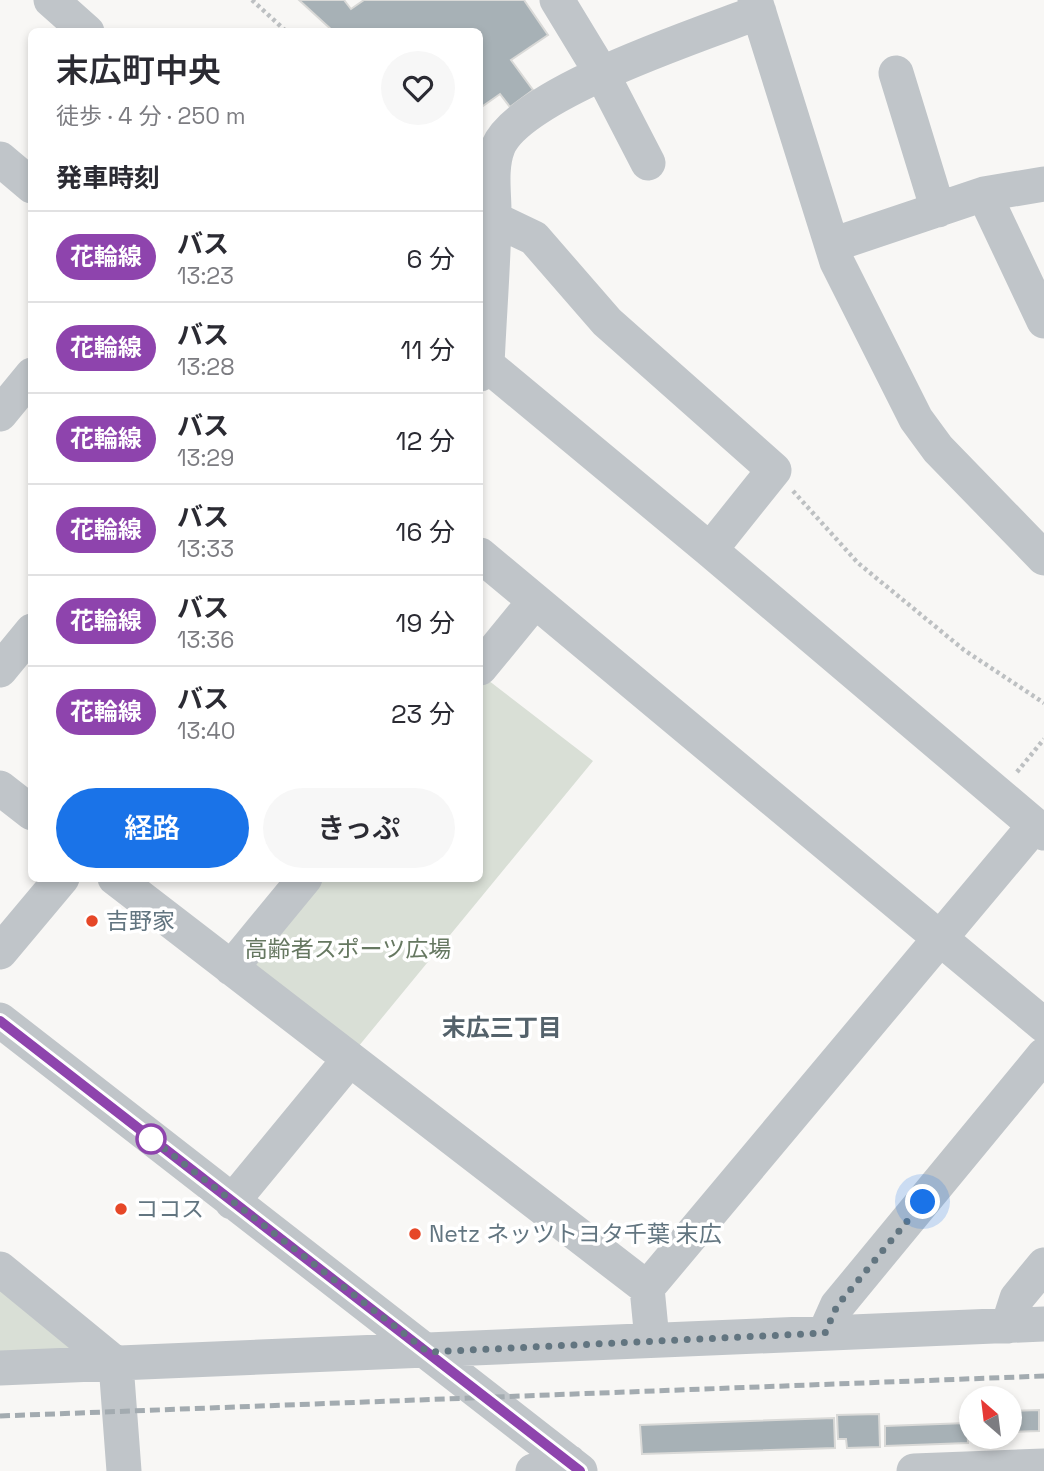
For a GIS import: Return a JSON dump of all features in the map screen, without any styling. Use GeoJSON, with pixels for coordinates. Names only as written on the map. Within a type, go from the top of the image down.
{"type":"FeatureCollection","features":[{"type":"Feature","properties":{"kind":"street"},"geometry":{"type":"LineString","coordinates":[[51,0],[82,28]]}},
{"type":"Feature","properties":{"kind":"street"},"geometry":{"type":"LineString","coordinates":[[557,0],[602,74],[648,163]]}},
{"type":"Feature","properties":{"kind":"street"},"geometry":{"type":"LineString","coordinates":[[483,344],[490,191],[498,148],[513,125],[528,113],[602,74],[757,6],[837,262],[916,419],[938,449],[1044,558]]}},
{"type":"Feature","properties":{"kind":"street"},"geometry":{"type":"LineString","coordinates":[[896,73],[938,210]]}},
{"type":"Feature","properties":{"kind":"street"},"geometry":{"type":"LineString","coordinates":[[0,159],[28,183]]}},
{"type":"Feature","properties":{"kind":"street"},"geometry":{"type":"LineString","coordinates":[[832,245],[984,194],[1044,184]]}},
{"type":"Feature","properties":{"kind":"street"},"geometry":{"type":"LineString","coordinates":[[490,191],[607,322],[774,470],[710,550]]}},
{"type":"Feature","properties":{"kind":"street"},"geometry":{"type":"LineString","coordinates":[[984,194],[1044,321]]}},
{"type":"Feature","properties":{"kind":"street"},"geometry":{"type":"LineString","coordinates":[[483,367],[710,550],[1039,829],[939,938],[647,1289],[652,1340]]}},
{"type":"Feature","properties":{"kind":"street"},"geometry":{"type":"LineString","coordinates":[[0,414],[28,380]]}},
{"type":"Feature","properties":{"kind":"street"},"geometry":{"type":"LineString","coordinates":[[483,558],[1044,1025]]}},
{"type":"Feature","properties":{"kind":"street"},"geometry":{"type":"LineString","coordinates":[[483,664],[535,601]]}},
{"type":"Feature","properties":{"kind":"street"},"geometry":{"type":"LineString","coordinates":[[0,670],[28,636]]}},
{"type":"Feature","properties":{"kind":"street"},"geometry":{"type":"LineString","coordinates":[[0,788],[28,810]]}},
{"type":"Feature","properties":{"kind":"street"},"geometry":{"type":"LineString","coordinates":[[0,952],[59,882]]}},
{"type":"Feature","properties":{"kind":"street"},"geometry":{"type":"LineString","coordinates":[[120,882],[647,1289]]}},
{"type":"Feature","properties":{"kind":"street"},"geometry":{"type":"LineString","coordinates":[[231,968],[302,882]]}},
{"type":"Feature","properties":{"kind":"street"},"geometry":{"type":"LineString","coordinates":[[0,1020],[575,1467]]}},
{"type":"Feature","properties":{"kind":"street"},"geometry":{"type":"LineString","coordinates":[[825,1333],[837,1306],[1044,1055]]}},
{"type":"Feature","properties":{"kind":"street"},"geometry":{"type":"LineString","coordinates":[[232,1202],[349,1060]]}},
{"type":"Feature","properties":{"kind":"street"},"geometry":{"type":"LineString","coordinates":[[1008,1326],[1017,1298],[1044,1265]]}},
{"type":"Feature","properties":{"kind":"street"},"geometry":{"type":"LineString","coordinates":[[0,1269],[116,1364],[124,1471]]}},
{"type":"Feature","properties":{"kind":"street"},"geometry":{"type":"LineString","coordinates":[[0,1368],[1044,1324]]}},
{"type":"Feature","properties":{"kind":"street"},"geometry":{"type":"LineString","coordinates":[[914,1471],[1044,1466]]}},
{"type":"Feature","properties":{"kind":"street"},"geometry":{"type":"LineString","coordinates":[[533,1471],[575,1467]]}},
{"type":"Feature","properties":{"kind":"path"},"geometry":{"type":"LineString","coordinates":[[252,0],[283,28]]}},
{"type":"Feature","properties":{"kind":"path"},"geometry":{"type":"LineString","coordinates":[[774,470],[858,563],[964,650],[1044,703]]}},
{"type":"Feature","properties":{"kind":"path"},"geometry":{"type":"LineString","coordinates":[[1018,770],[1044,739]]}},
{"type":"Feature","properties":{"kind":"green space","name":"高齢者スポーツ広場"},"geometry":{"type":"Polygon","coordinates":[[[483,678],[593,761],[358,1047],[255,970],[252,955],[313,882],[483,882],[483,678]]]}},
{"type":"Feature","properties":{"kind":"green space"},"geometry":{"type":"Polygon","coordinates":[[[0,1281],[73,1339],[71,1353],[0,1357],[0,1281]]]}},
{"type":"Feature","properties":{"kind":"building"},"geometry":{"type":"Polygon","coordinates":[[[299,0],[344,0],[351,9],[364,0],[524,0],[548,35],[511,60],[533,90],[510,107],[500,94],[483,106],[483,28],[330,28],[299,0]]]}},
{"type":"Feature","properties":{"kind":"building"},"geometry":{"type":"Polygon","coordinates":[[[1039,1410],[1039,1431],[1022,1432],[1022,1411],[1039,1410]]]}},
{"type":"Feature","properties":{"kind":"building"},"geometry":{"type":"Polygon","coordinates":[[[879,1414],[880,1447],[847,1448],[846,1439],[838,1439],[837,1415],[879,1414]]]}},
{"type":"Feature","properties":{"kind":"building"},"geometry":{"type":"Polygon","coordinates":[[[834,1418],[835,1448],[642,1454],[640,1425],[834,1418]]]}},
{"type":"Feature","properties":{"kind":"building"},"geometry":{"type":"Polygon","coordinates":[[[959,1423],[959,1443],[885,1446],[885,1426],[959,1423]]]}},
{"type":"Feature","properties":{"kind":"railway"},"geometry":{"type":"LineString","coordinates":[[0,1416],[1044,1376]]}},
{"type":"Feature","properties":{"kind":"bus line","name":"花輪線"},"geometry":{"type":"LineString","coordinates":[[0,1021],[580,1471]]}},
{"type":"Feature","properties":{"kind":"place","name":"吉野家"},"geometry":{"type":"Point","coordinates":[92,921]}},
{"type":"Feature","properties":{"kind":"place","name":"ココス"},"geometry":{"type":"Point","coordinates":[121,1209]}},
{"type":"Feature","properties":{"kind":"place","name":"Netz ネッツトヨタ千葉 末広"},"geometry":{"type":"Point","coordinates":[415,1234]}},
{"type":"Feature","properties":{"kind":"district","name":"末広三丁目"},"geometry":{"type":"Point","coordinates":[502,1028]}},
{"type":"Feature","properties":{"kind":"route"},"geometry":{"type":"LineString","coordinates":[[151,1139],[148,1136],[428,1352],[825,1333],[837,1306],[923,1202]]}}]}
